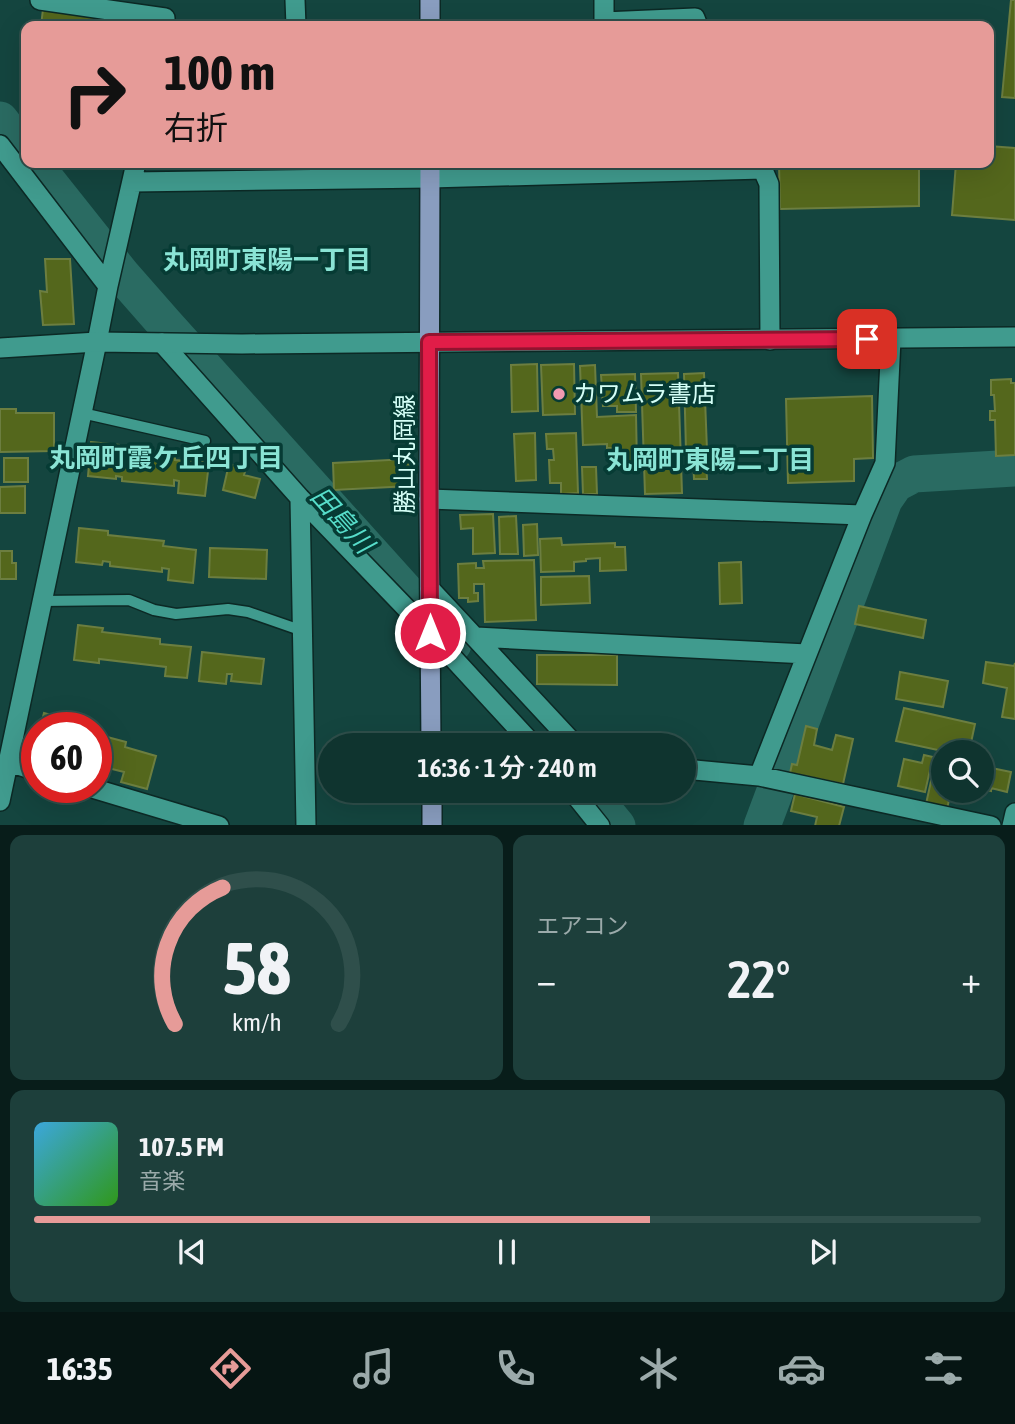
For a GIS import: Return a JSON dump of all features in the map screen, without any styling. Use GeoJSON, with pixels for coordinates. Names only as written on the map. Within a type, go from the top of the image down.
{"type":"FeatureCollection","features":[{"type":"Feature","properties":{"kind":"main road"},"geometry":{"type":"LineString","coordinates":[[430,0],[430,21]]}},
{"type":"Feature","properties":{"kind":"main road","name":"勝山丸岡線"},"geometry":{"type":"LineString","coordinates":[[430,170],[431,733]]}},
{"type":"Feature","properties":{"kind":"main road"},"geometry":{"type":"LineString","coordinates":[[432,803],[432,825]]}},
{"type":"Feature","properties":{"kind":"street"},"geometry":{"type":"LineString","coordinates":[[40,0],[166,15]]}},
{"type":"Feature","properties":{"kind":"street"},"geometry":{"type":"LineString","coordinates":[[295,0],[296,21]]}},
{"type":"Feature","properties":{"kind":"street"},"geometry":{"type":"LineString","coordinates":[[604,0],[604,21]]}},
{"type":"Feature","properties":{"kind":"street"},"geometry":{"type":"LineString","coordinates":[[659,21],[696,21]]}},
{"type":"Feature","properties":{"kind":"street"},"geometry":{"type":"LineString","coordinates":[[0,145],[108,286]]}},
{"type":"Feature","properties":{"kind":"street"},"geometry":{"type":"LineString","coordinates":[[0,801],[134,172],[603,168]]}},
{"type":"Feature","properties":{"kind":"street"},"geometry":{"type":"LineString","coordinates":[[762,168],[769,184],[770,340]]}},
{"type":"Feature","properties":{"kind":"street"},"geometry":{"type":"LineString","coordinates":[[0,348],[97,342],[242,344],[1015,337]]}},
{"type":"Feature","properties":{"kind":"street"},"geometry":{"type":"LineString","coordinates":[[759,775],[885,463],[891,339]]}},
{"type":"Feature","properties":{"kind":"street"},"geometry":{"type":"LineString","coordinates":[[162,343],[300,498],[522,733]]}},
{"type":"Feature","properties":{"kind":"street"},"geometry":{"type":"LineString","coordinates":[[300,498],[306,825]]}},
{"type":"Feature","properties":{"kind":"street"},"geometry":{"type":"LineString","coordinates":[[429,499],[862,516]]}},
{"type":"Feature","properties":{"kind":"street"},"geometry":{"type":"LineString","coordinates":[[430,589],[564,733]]}},
{"type":"Feature","properties":{"kind":"street"},"geometry":{"type":"LineString","coordinates":[[477,637],[807,654]]}},
{"type":"Feature","properties":{"kind":"street"},"geometry":{"type":"LineString","coordinates":[[8,762],[21,766]]}},
{"type":"Feature","properties":{"kind":"street"},"geometry":{"type":"LineString","coordinates":[[696,770],[759,775],[991,825]]}},
{"type":"Feature","properties":{"kind":"street"},"geometry":{"type":"LineString","coordinates":[[112,794],[219,825]]}},
{"type":"Feature","properties":{"kind":"street"},"geometry":{"type":"LineString","coordinates":[[582,803],[600,825]]}},
{"type":"Feature","properties":{"kind":"street"},"geometry":{"type":"LineString","coordinates":[[1012,825],[1015,815]]}},
{"type":"Feature","properties":{"kind":"lane"},"geometry":{"type":"LineString","coordinates":[[82,413],[205,441]]}},
{"type":"Feature","properties":{"kind":"lane"},"geometry":{"type":"LineString","coordinates":[[42,601],[129,600],[154,610],[176,614],[228,609],[248,612],[303,631]]}},
{"type":"Feature","properties":{"kind":"building"},"geometry":{"type":"Polygon","coordinates":[[[1011,0],[1015,0],[1015,98],[1002,97],[1011,0]]]}},
{"type":"Feature","properties":{"kind":"building"},"geometry":{"type":"Polygon","coordinates":[[[43,9],[139,19],[139,21],[42,21],[43,9]]]}},
{"type":"Feature","properties":{"kind":"building"},"geometry":{"type":"Polygon","coordinates":[[[994,146],[1015,148],[1015,220],[952,215],[956,168],[994,168],[994,146]]]}},
{"type":"Feature","properties":{"kind":"building"},"geometry":{"type":"Polygon","coordinates":[[[779,168],[919,168],[919,206],[780,209],[779,168]]]}},
{"type":"Feature","properties":{"kind":"building"},"geometry":{"type":"Polygon","coordinates":[[[45,259],[70,259],[74,324],[43,325],[40,291],[47,292],[45,259]]]}},
{"type":"Feature","properties":{"kind":"building"},"geometry":{"type":"Polygon","coordinates":[[[537,364],[538,411],[512,412],[511,365],[537,364]]]}},
{"type":"Feature","properties":{"kind":"building"},"geometry":{"type":"Polygon","coordinates":[[[574,364],[575,414],[543,415],[541,365],[574,364]]]}},
{"type":"Feature","properties":{"kind":"building"},"geometry":{"type":"Polygon","coordinates":[[[595,365],[597,417],[636,415],[637,465],[619,465],[619,448],[607,448],[607,444],[583,445],[580,366],[595,365]]]}},
{"type":"Feature","properties":{"kind":"building"},"geometry":{"type":"Polygon","coordinates":[[[678,373],[682,493],[645,494],[641,374],[678,373]]]}},
{"type":"Feature","properties":{"kind":"building"},"geometry":{"type":"Polygon","coordinates":[[[704,373],[707,450],[686,451],[684,374],[704,373]]]}},
{"type":"Feature","properties":{"kind":"building"},"geometry":{"type":"Polygon","coordinates":[[[635,374],[636,412],[617,412],[617,406],[603,406],[601,375],[635,374]]]}},
{"type":"Feature","properties":{"kind":"building"},"geometry":{"type":"Polygon","coordinates":[[[1011,379],[1011,383],[1015,383],[1015,455],[996,456],[995,420],[990,420],[990,411],[995,411],[991,380],[1011,379]]]}},
{"type":"Feature","properties":{"kind":"building"},"geometry":{"type":"Polygon","coordinates":[[[872,396],[873,458],[854,459],[854,481],[788,483],[786,399],[872,396]]]}},
{"type":"Feature","properties":{"kind":"building"},"geometry":{"type":"Polygon","coordinates":[[[0,409],[16,409],[16,413],[54,413],[54,451],[0,452],[0,409]]]}},
{"type":"Feature","properties":{"kind":"building"},"geometry":{"type":"Polygon","coordinates":[[[535,433],[536,480],[516,481],[514,434],[535,433]]]}},
{"type":"Feature","properties":{"kind":"building"},"geometry":{"type":"Polygon","coordinates":[[[576,433],[578,493],[561,494],[561,483],[550,483],[549,460],[554,460],[553,449],[547,449],[546,434],[576,433]]]}},
{"type":"Feature","properties":{"kind":"building"},"geometry":{"type":"Polygon","coordinates":[[[91,442],[119,445],[119,449],[175,455],[175,460],[209,463],[205,496],[178,493],[179,481],[174,480],[174,486],[122,481],[122,477],[116,476],[116,479],[88,476],[91,442]]]}},
{"type":"Feature","properties":{"kind":"building"},"geometry":{"type":"Polygon","coordinates":[[[4,458],[28,458],[28,482],[4,482],[4,458]]]}},
{"type":"Feature","properties":{"kind":"building"},"geometry":{"type":"Polygon","coordinates":[[[408,459],[410,486],[334,490],[333,463],[408,459]]]}},
{"type":"Feature","properties":{"kind":"building"},"geometry":{"type":"Polygon","coordinates":[[[693,459],[706,459],[707,479],[694,479],[693,459]]]}},
{"type":"Feature","properties":{"kind":"building"},"geometry":{"type":"Polygon","coordinates":[[[229,464],[246,468],[244,475],[260,479],[255,498],[223,490],[229,464]]]}},
{"type":"Feature","properties":{"kind":"building"},"geometry":{"type":"Polygon","coordinates":[[[582,467],[596,467],[597,494],[583,494],[582,467]]]}},
{"type":"Feature","properties":{"kind":"building"},"geometry":{"type":"Polygon","coordinates":[[[25,486],[25,513],[0,513],[0,487],[25,486]]]}},
{"type":"Feature","properties":{"kind":"building"},"geometry":{"type":"Polygon","coordinates":[[[493,514],[495,553],[473,554],[473,528],[461,529],[460,515],[493,514]]]}},
{"type":"Feature","properties":{"kind":"building"},"geometry":{"type":"Polygon","coordinates":[[[516,516],[518,554],[500,554],[499,517],[516,516]]]}},
{"type":"Feature","properties":{"kind":"building"},"geometry":{"type":"Polygon","coordinates":[[[537,524],[538,555],[524,556],[523,525],[537,524]]]}},
{"type":"Feature","properties":{"kind":"building"},"geometry":{"type":"Polygon","coordinates":[[[79,528],[108,531],[108,535],[164,541],[163,546],[196,550],[193,583],[168,580],[169,569],[162,568],[162,572],[110,566],[110,562],[103,561],[102,565],[76,562],[79,528]]]}},
{"type":"Feature","properties":{"kind":"building"},"geometry":{"type":"Polygon","coordinates":[[[561,538],[562,545],[615,543],[615,547],[625,547],[626,570],[600,571],[600,558],[574,562],[574,571],[541,572],[540,539],[561,538]]]}},
{"type":"Feature","properties":{"kind":"building"},"geometry":{"type":"Polygon","coordinates":[[[210,548],[267,550],[266,579],[209,577],[210,548]]]}},
{"type":"Feature","properties":{"kind":"building"},"geometry":{"type":"Polygon","coordinates":[[[0,551],[12,551],[12,563],[16,563],[16,579],[0,579],[0,551]]]}},
{"type":"Feature","properties":{"kind":"building"},"geometry":{"type":"Polygon","coordinates":[[[534,560],[536,620],[485,622],[484,584],[474,584],[478,601],[468,602],[468,598],[459,598],[458,564],[476,563],[476,568],[484,568],[483,561],[534,560]]]}},
{"type":"Feature","properties":{"kind":"building"},"geometry":{"type":"Polygon","coordinates":[[[741,562],[742,603],[720,604],[719,563],[741,562]]]}},
{"type":"Feature","properties":{"kind":"building"},"geometry":{"type":"Polygon","coordinates":[[[589,576],[590,603],[541,605],[541,577],[589,576]]]}},
{"type":"Feature","properties":{"kind":"building"},"geometry":{"type":"Polygon","coordinates":[[[859,606],[926,620],[923,638],[855,624],[859,606]]]}},
{"type":"Feature","properties":{"kind":"building"},"geometry":{"type":"Polygon","coordinates":[[[78,625],[103,628],[102,632],[160,639],[160,644],[191,647],[187,678],[165,676],[166,667],[99,659],[99,663],[74,660],[78,625]]]}},
{"type":"Feature","properties":{"kind":"building"},"geometry":{"type":"Polygon","coordinates":[[[202,652],[264,659],[261,684],[231,681],[232,674],[227,674],[226,684],[199,681],[202,652]]]}},
{"type":"Feature","properties":{"kind":"building"},"geometry":{"type":"Polygon","coordinates":[[[537,655],[617,655],[617,685],[537,684],[537,655]]]}},
{"type":"Feature","properties":{"kind":"building"},"geometry":{"type":"Polygon","coordinates":[[[986,662],[1014,666],[1015,663],[1015,719],[1002,717],[1007,688],[983,683],[986,662]]]}},
{"type":"Feature","properties":{"kind":"building"},"geometry":{"type":"Polygon","coordinates":[[[900,672],[948,681],[943,707],[896,699],[900,672]]]}},
{"type":"Feature","properties":{"kind":"building"},"geometry":{"type":"Polygon","coordinates":[[[904,708],[975,724],[972,740],[931,740],[931,749],[896,741],[904,708]]]}},
{"type":"Feature","properties":{"kind":"building"},"geometry":{"type":"Polygon","coordinates":[[[806,726],[817,729],[814,745],[832,750],[836,735],[853,739],[843,784],[790,773],[792,764],[797,765],[806,726]]]}},
{"type":"Feature","properties":{"kind":"building"},"geometry":{"type":"Polygon","coordinates":[[[112,738],[126,742],[125,747],[156,756],[147,789],[121,782],[124,772],[112,769],[112,738]]]}},
{"type":"Feature","properties":{"kind":"building"},"geometry":{"type":"Polygon","coordinates":[[[924,755],[931,757],[925,792],[898,786],[904,759],[922,763],[924,755]]]}},
{"type":"Feature","properties":{"kind":"building"},"geometry":{"type":"Polygon","coordinates":[[[994,768],[1011,772],[1007,792],[994,789],[994,768]]]}},
{"type":"Feature","properties":{"kind":"building"},"geometry":{"type":"Polygon","coordinates":[[[931,781],[931,803],[948,803],[947,809],[926,804],[931,781]]]}},
{"type":"Feature","properties":{"kind":"building"},"geometry":{"type":"Polygon","coordinates":[[[795,794],[844,807],[839,825],[815,825],[817,817],[791,811],[795,794]]]}},
{"type":"Feature","properties":{"kind":"waterway","name":"田島川"},"geometry":{"type":"LineString","coordinates":[[0,120],[21,147]]}},
{"type":"Feature","properties":{"kind":"waterway","name":"田島川"},"geometry":{"type":"LineString","coordinates":[[37,168],[122,275],[453,644]]}},
{"type":"Feature","properties":{"kind":"waterway","name":"田島川"},"geometry":{"type":"LineString","coordinates":[[762,825],[884,500],[895,484],[914,474],[1015,468]]}},
{"type":"Feature","properties":{"kind":"waterway","name":"田島川"},"geometry":{"type":"LineString","coordinates":[[598,803],[616,825]]}},
{"type":"Feature","properties":{"kind":"place","name":"カワムラ書店"},"geometry":{"type":"Point","coordinates":[559,394]}},
{"type":"Feature","properties":{"kind":"district","name":"丸岡町東陽一丁目"},"geometry":{"type":"Point","coordinates":[267,260]}},
{"type":"Feature","properties":{"kind":"district","name":"丸岡町霞ケ丘四丁目"},"geometry":{"type":"Point","coordinates":[166,458]}},
{"type":"Feature","properties":{"kind":"district","name":"丸岡町東陽二丁目"},"geometry":{"type":"Point","coordinates":[710,460]}},
{"type":"Feature","properties":{"kind":"route"},"geometry":{"type":"LineString","coordinates":[[430,633],[429,342],[867,339]]}}]}
